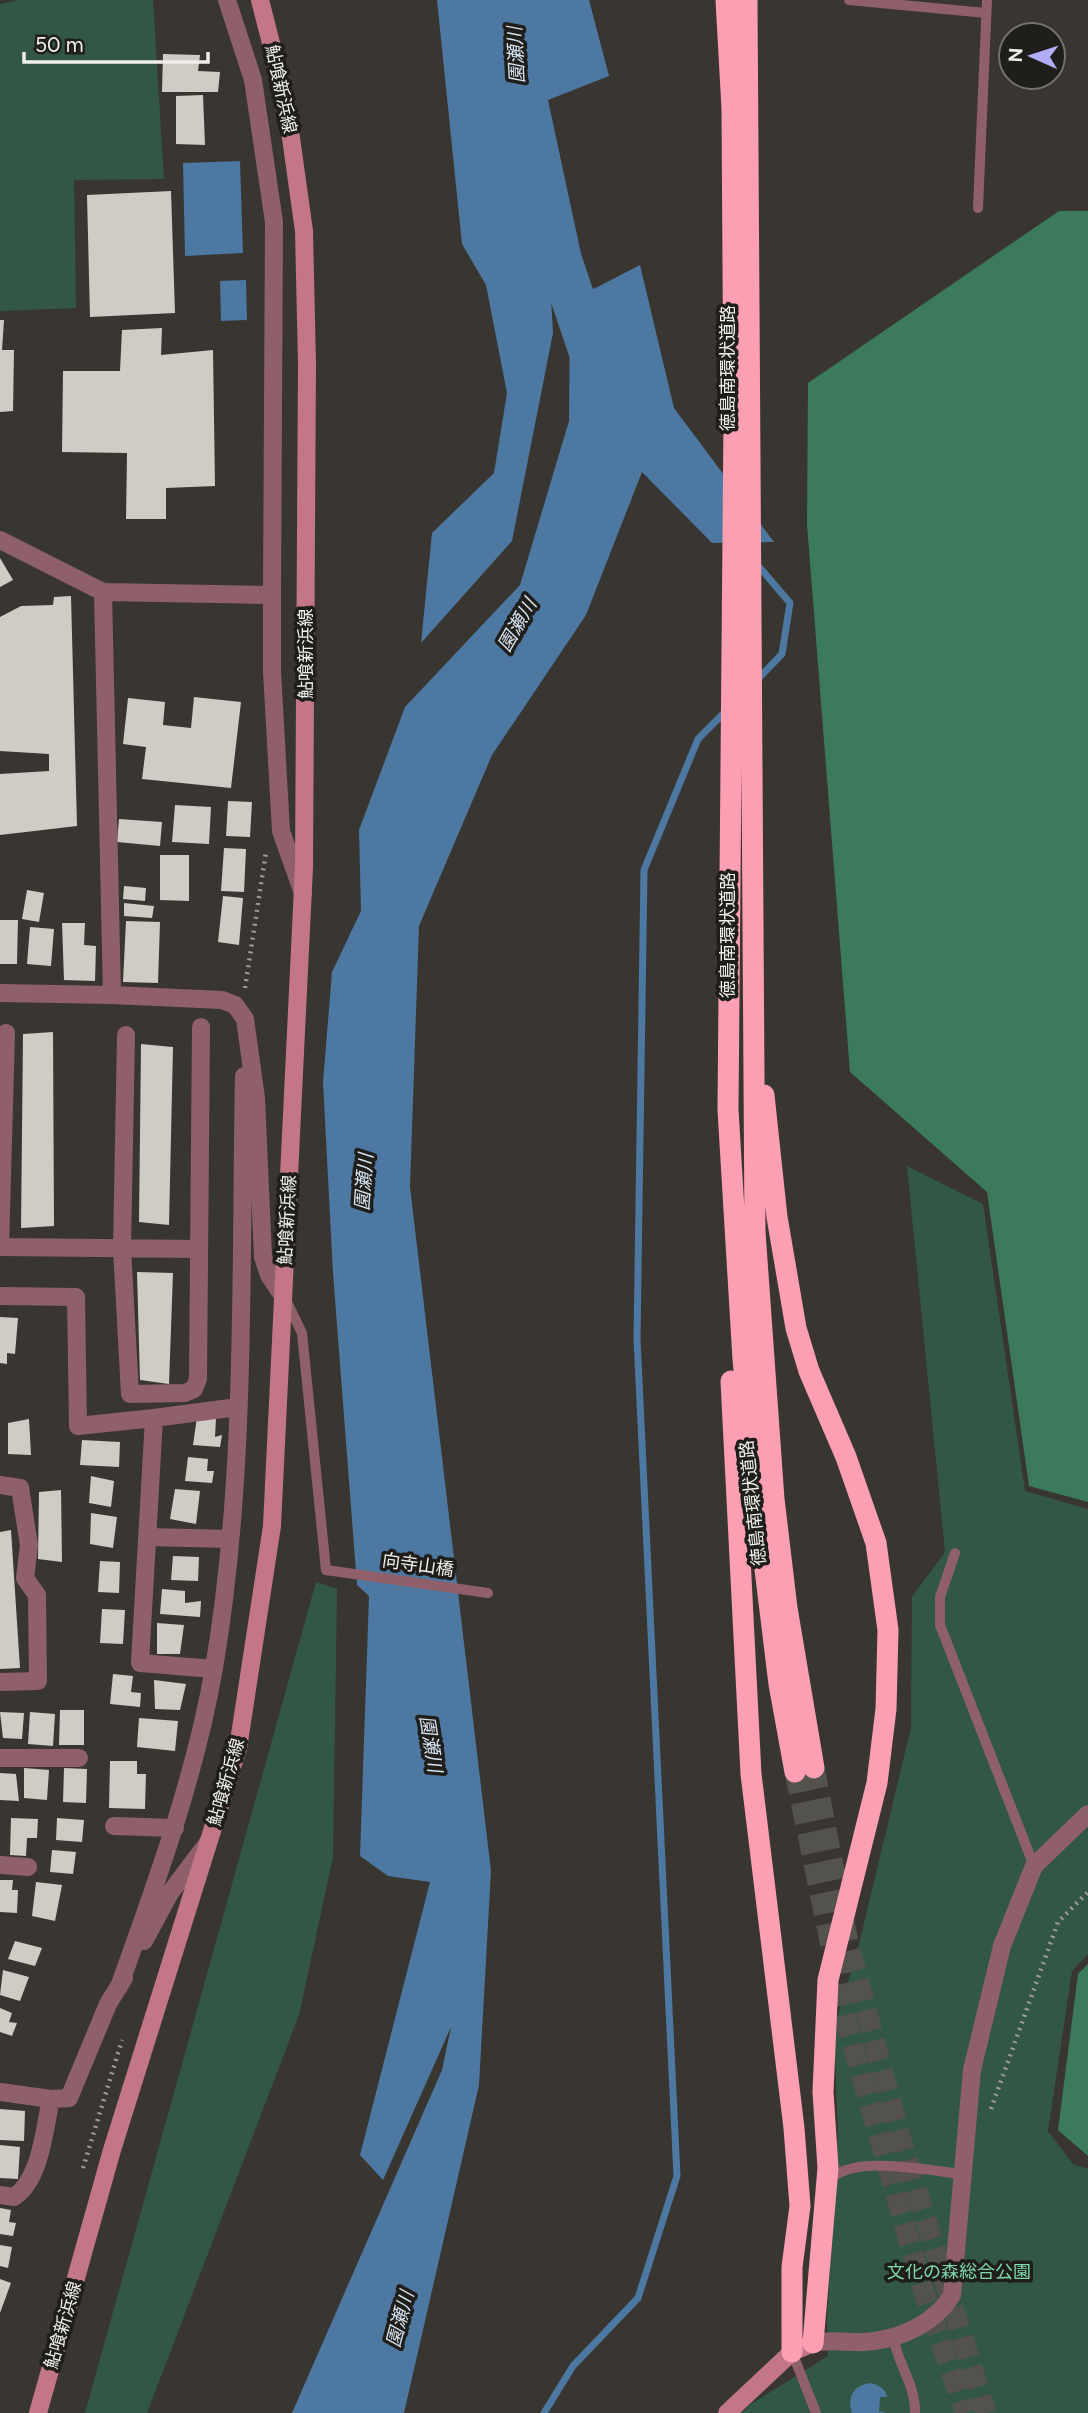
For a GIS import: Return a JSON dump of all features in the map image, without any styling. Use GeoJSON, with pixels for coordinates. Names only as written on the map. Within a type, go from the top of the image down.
{"type":"FeatureCollection","features":[{"type":"Feature","properties":{"kind":"highway"},"geometry":{"type":"LineString","coordinates":[[726,0],[740,104]]}},
{"type":"Feature","properties":{"kind":"highway"},"geometry":{"type":"LineString","coordinates":[[740,104],[747,0]]}},
{"type":"Feature","properties":{"kind":"highway","name":"徳島南環状道路"},"geometry":{"type":"LineString","coordinates":[[740,104],[743,419],[741,789],[728,1110],[743,1359],[753,1471],[774,1644],[804,1770],[762,1358],[755,1232],[750,953],[741,789]]}},
{"type":"Feature","properties":{"kind":"highway"},"geometry":{"type":"LineString","coordinates":[[750,953],[776,1205],[796,1328],[809,1371],[851,1470],[876,1543],[888,1630],[886,1709],[877,1783],[828,1980],[823,2092],[828,2168],[813,2343]]}},
{"type":"Feature","properties":{"kind":"highway"},"geometry":{"type":"LineString","coordinates":[[728,1110],[730,1355],[751,1774],[800,2206],[792,2267],[792,2351]]}},
{"type":"Feature","properties":{"kind":"main road","name":"鮎喰新浜線"},"geometry":{"type":"LineString","coordinates":[[38,2413],[112,2150],[238,1748],[272,1526],[303,893],[307,376],[304,231],[286,102],[260,0]]}},
{"type":"Feature","properties":{"kind":"main road"},"geometry":{"type":"LineString","coordinates":[[727,2413],[792,2351],[813,2343]]}},
{"type":"Feature","properties":{"kind":"street"},"geometry":{"type":"LineString","coordinates":[[227,0],[253,80],[274,222],[272,671],[281,831],[303,893]]}},
{"type":"Feature","properties":{"kind":"street"},"geometry":{"type":"LineString","coordinates":[[0,540],[103,592],[272,595]]}},
{"type":"Feature","properties":{"kind":"street"},"geometry":{"type":"LineString","coordinates":[[103,592],[112,995]]}},
{"type":"Feature","properties":{"kind":"street"},"geometry":{"type":"LineString","coordinates":[[0,993],[222,1000],[235,1005],[245,1019],[256,1098],[263,1257],[269,1275],[283,1296]]}},
{"type":"Feature","properties":{"kind":"street"},"geometry":{"type":"LineString","coordinates":[[119,1987],[175,1828],[214,1669],[229,1539],[238,1407],[245,1019]]}},
{"type":"Feature","properties":{"kind":"street"},"geometry":{"type":"LineString","coordinates":[[125,1035],[122,1248],[130,1394],[185,1393],[194,1389],[198,1379],[201,1027]]}},
{"type":"Feature","properties":{"kind":"street"},"geometry":{"type":"LineString","coordinates":[[6,1033],[0,1247],[199,1249]]}},
{"type":"Feature","properties":{"kind":"street"},"geometry":{"type":"LineString","coordinates":[[0,1296],[76,1297],[78,1426],[238,1407]]}},
{"type":"Feature","properties":{"kind":"street"},"geometry":{"type":"LineString","coordinates":[[153,1418],[149,1537],[140,1663],[214,1669]]}},
{"type":"Feature","properties":{"kind":"street"},"geometry":{"type":"LineString","coordinates":[[0,1485],[20,1488],[29,1545],[25,1578],[37,1595],[38,1681],[0,1682]]}},
{"type":"Feature","properties":{"kind":"street"},"geometry":{"type":"LineString","coordinates":[[149,1537],[229,1539]]}},
{"type":"Feature","properties":{"kind":"street"},"geometry":{"type":"LineString","coordinates":[[0,1758],[79,1758]]}},
{"type":"Feature","properties":{"kind":"street"},"geometry":{"type":"LineString","coordinates":[[813,2343],[832,2338],[872,2342],[892,2336],[915,2328],[942,2312],[952,2295],[972,2070],[1002,1946],[1034,1866],[1088,1814]]}},
{"type":"Feature","properties":{"kind":"street"},"geometry":{"type":"LineString","coordinates":[[114,1826],[175,1828]]}},
{"type":"Feature","properties":{"kind":"street"},"geometry":{"type":"LineString","coordinates":[[0,2092],[51,2099],[69,2098],[108,2004],[170,1893],[209,1841]]}},
{"type":"Feature","properties":{"kind":"street"},"geometry":{"type":"LineString","coordinates":[[0,1865],[28,1867]]}},
{"type":"Feature","properties":{"kind":"street"},"geometry":{"type":"LineString","coordinates":[[0,2195],[14,2197],[26,2189],[37,2161],[51,2099]]}},
{"type":"Feature","properties":{"kind":"lane"},"geometry":{"type":"LineString","coordinates":[[849,0],[986,13]]}},
{"type":"Feature","properties":{"kind":"lane"},"geometry":{"type":"LineString","coordinates":[[978,208],[987,0]]}},
{"type":"Feature","properties":{"kind":"lane","name":"向寺山橋"},"geometry":{"type":"LineString","coordinates":[[283,1296],[302,1333],[326,1570],[482,1592]]}},
{"type":"Feature","properties":{"kind":"lane"},"geometry":{"type":"LineString","coordinates":[[955,1553],[940,1597],[940,1625],[1034,1866]]}},
{"type":"Feature","properties":{"kind":"lane"},"geometry":{"type":"LineString","coordinates":[[813,2343],[826,2186],[834,2174],[858,2165],[963,2174]]}},
{"type":"Feature","properties":{"kind":"lane"},"geometry":{"type":"LineString","coordinates":[[892,2336],[896,2356],[911,2383],[915,2413]]}},
{"type":"Feature","properties":{"kind":"lane"},"geometry":{"type":"LineString","coordinates":[[792,2351],[816,2413]]}},
{"type":"Feature","properties":{"kind":"path"},"geometry":{"type":"LineString","coordinates":[[989,2115],[1058,1922],[1088,1892]]}},
{"type":"Feature","properties":{"kind":"green space"},"geometry":{"type":"Polygon","coordinates":[[[18,0],[153,0],[164,179],[74,180],[76,308],[0,311],[0,4],[18,0]]]}},
{"type":"Feature","properties":{"kind":"green space"},"geometry":{"type":"Polygon","coordinates":[[[1059,211],[1088,211],[1088,1502],[1029,1486],[987,1192],[850,1072],[807,524],[808,383],[1059,211]]]}},
{"type":"Feature","properties":{"kind":"green space","name":"文化の森総合公園"},"geometry":{"type":"Polygon","coordinates":[[[907,1166],[983,1204],[1025,1491],[1088,1509],[1088,1954],[1072,1971],[1048,2131],[1073,2164],[1088,2169],[1088,2413],[742,2413],[751,2404],[828,2356],[827,2319],[838,2134],[834,2029],[859,1944],[911,1728],[912,1597],[945,1552],[907,1166]]]}},
{"type":"Feature","properties":{"kind":"green space"},"geometry":{"type":"Polygon","coordinates":[[[316,1582],[337,1589],[333,1857],[299,2015],[147,2413],[85,2413],[316,1582]]]}},
{"type":"Feature","properties":{"kind":"green space"},"geometry":{"type":"Polygon","coordinates":[[[1088,1964],[1088,2156],[1058,2130],[1078,1974],[1088,1964]]]}},
{"type":"Feature","properties":{"kind":"water"},"geometry":{"type":"Polygon","coordinates":[[[437,0],[589,0],[609,76],[548,100],[583,263],[550,280],[553,333],[512,541],[421,643],[432,533],[494,473],[507,393],[486,285],[462,244],[437,0]]]}},
{"type":"Feature","properties":{"kind":"water"},"geometry":{"type":"Polygon","coordinates":[[[240,161],[243,253],[185,256],[183,163],[240,161]]]}},
{"type":"Feature","properties":{"kind":"water"},"geometry":{"type":"Polygon","coordinates":[[[640,265],[674,408],[774,542],[712,543],[642,472],[586,615],[492,755],[419,926],[410,1187],[491,1871],[479,2085],[404,2413],[292,2413],[442,2070],[451,2027],[383,2180],[360,2155],[430,1882],[388,1876],[360,1856],[369,1596],[357,1585],[333,1273],[323,1082],[332,972],[361,911],[359,830],[405,707],[520,585],[569,421],[570,301],[640,265]]]}},
{"type":"Feature","properties":{"kind":"water"},"geometry":{"type":"Polygon","coordinates":[[[246,280],[247,320],[221,321],[220,281],[246,280]]]}},
{"type":"Feature","properties":{"kind":"water"},"geometry":{"type":"Polygon","coordinates":[[[870,2383],[885,2391],[887,2397],[880,2397],[879,2411],[886,2413],[852,2413],[850,2402],[853,2393],[859,2387],[870,2383]]]}},
{"type":"Feature","properties":{"kind":"building"},"geometry":{"type":"Polygon","coordinates":[[[163,54],[200,55],[198,71],[220,72],[218,92],[162,92],[163,54]]]}},
{"type":"Feature","properties":{"kind":"building"},"geometry":{"type":"Polygon","coordinates":[[[203,95],[205,145],[176,144],[176,96],[203,95]]]}},
{"type":"Feature","properties":{"kind":"building"},"geometry":{"type":"Polygon","coordinates":[[[171,191],[175,313],[90,317],[87,195],[171,191]]]}},
{"type":"Feature","properties":{"kind":"building"},"geometry":{"type":"Polygon","coordinates":[[[0,320],[4,320],[2,350],[14,350],[13,411],[0,412],[0,320]]]}},
{"type":"Feature","properties":{"kind":"building"},"geometry":{"type":"Polygon","coordinates":[[[162,328],[161,355],[213,350],[215,486],[166,488],[166,519],[126,519],[127,453],[62,452],[63,371],[120,371],[122,330],[162,328]]]}},
{"type":"Feature","properties":{"kind":"building"},"geometry":{"type":"Polygon","coordinates":[[[0,558],[13,580],[0,587],[0,558]]]}},
{"type":"Feature","properties":{"kind":"building"},"geometry":{"type":"Polygon","coordinates":[[[71,596],[77,826],[0,835],[0,774],[49,771],[49,754],[0,751],[0,617],[21,606],[53,605],[54,597],[71,596]]]}},
{"type":"Feature","properties":{"kind":"building"},"geometry":{"type":"Polygon","coordinates":[[[194,697],[241,702],[231,788],[142,779],[146,747],[123,744],[128,698],[165,702],[163,725],[191,728],[194,697]]]}},
{"type":"Feature","properties":{"kind":"building"},"geometry":{"type":"Polygon","coordinates":[[[228,801],[252,802],[250,837],[226,836],[228,801]]]}},
{"type":"Feature","properties":{"kind":"building"},"geometry":{"type":"Polygon","coordinates":[[[175,805],[211,807],[209,844],[172,842],[175,805]]]}},
{"type":"Feature","properties":{"kind":"building"},"geometry":{"type":"Polygon","coordinates":[[[119,819],[162,822],[160,846],[117,842],[119,819]]]}},
{"type":"Feature","properties":{"kind":"building"},"geometry":{"type":"Polygon","coordinates":[[[224,848],[246,849],[244,892],[221,891],[224,848]]]}},
{"type":"Feature","properties":{"kind":"building"},"geometry":{"type":"Polygon","coordinates":[[[160,855],[189,855],[189,901],[160,900],[160,855]]]}},
{"type":"Feature","properties":{"kind":"building"},"geometry":{"type":"Polygon","coordinates":[[[124,886],[146,888],[145,901],[123,899],[124,886]]]}},
{"type":"Feature","properties":{"kind":"building"},"geometry":{"type":"Polygon","coordinates":[[[27,890],[44,893],[39,922],[22,919],[27,890]]]}},
{"type":"Feature","properties":{"kind":"building"},"geometry":{"type":"Polygon","coordinates":[[[223,896],[243,898],[239,945],[218,942],[223,896]]]}},
{"type":"Feature","properties":{"kind":"building"},"geometry":{"type":"Polygon","coordinates":[[[124,903],[154,906],[152,918],[124,916],[124,903]]]}},
{"type":"Feature","properties":{"kind":"building"},"geometry":{"type":"Polygon","coordinates":[[[0,920],[18,920],[17,964],[0,964],[0,920]]]}},
{"type":"Feature","properties":{"kind":"building"},"geometry":{"type":"Polygon","coordinates":[[[126,921],[160,922],[158,983],[123,982],[126,921]]]}},
{"type":"Feature","properties":{"kind":"building"},"geometry":{"type":"Polygon","coordinates":[[[62,923],[85,923],[84,945],[96,946],[95,981],[64,980],[62,923]]]}},
{"type":"Feature","properties":{"kind":"building"},"geometry":{"type":"Polygon","coordinates":[[[30,927],[54,929],[51,966],[27,964],[30,927]]]}},
{"type":"Feature","properties":{"kind":"building"},"geometry":{"type":"Polygon","coordinates":[[[53,1032],[54,1226],[21,1228],[23,1034],[53,1032]]]}},
{"type":"Feature","properties":{"kind":"building"},"geometry":{"type":"Polygon","coordinates":[[[141,1044],[173,1047],[169,1225],[139,1222],[141,1044]]]}},
{"type":"Feature","properties":{"kind":"building"},"geometry":{"type":"Polygon","coordinates":[[[137,1272],[173,1273],[169,1384],[140,1380],[137,1272]]]}},
{"type":"Feature","properties":{"kind":"building"},"geometry":{"type":"Polygon","coordinates":[[[0,1317],[18,1318],[15,1354],[7,1353],[7,1364],[0,1363],[0,1317]]]}},
{"type":"Feature","properties":{"kind":"building"},"geometry":{"type":"Polygon","coordinates":[[[197,1417],[216,1418],[215,1437],[222,1435],[220,1447],[193,1445],[197,1417]]]}},
{"type":"Feature","properties":{"kind":"building"},"geometry":{"type":"Polygon","coordinates":[[[29,1419],[31,1455],[8,1454],[8,1423],[29,1419]]]}},
{"type":"Feature","properties":{"kind":"building"},"geometry":{"type":"Polygon","coordinates":[[[82,1440],[120,1442],[119,1467],[80,1465],[82,1440]]]}},
{"type":"Feature","properties":{"kind":"building"},"geometry":{"type":"Polygon","coordinates":[[[188,1457],[208,1459],[207,1471],[214,1471],[212,1483],[185,1481],[188,1457]]]}},
{"type":"Feature","properties":{"kind":"building"},"geometry":{"type":"Polygon","coordinates":[[[91,1476],[114,1481],[111,1507],[89,1503],[91,1476]]]}},
{"type":"Feature","properties":{"kind":"building"},"geometry":{"type":"Polygon","coordinates":[[[175,1489],[200,1491],[196,1524],[170,1519],[175,1489]]]}},
{"type":"Feature","properties":{"kind":"building"},"geometry":{"type":"Polygon","coordinates":[[[61,1490],[62,1562],[38,1559],[39,1492],[61,1490]]]}},
{"type":"Feature","properties":{"kind":"building"},"geometry":{"type":"Polygon","coordinates":[[[91,1513],[117,1517],[113,1548],[90,1544],[91,1513]]]}},
{"type":"Feature","properties":{"kind":"building"},"geometry":{"type":"Polygon","coordinates":[[[11,1530],[20,1668],[0,1669],[0,1532],[11,1530]]]}},
{"type":"Feature","properties":{"kind":"building"},"geometry":{"type":"Polygon","coordinates":[[[173,1556],[199,1557],[198,1581],[171,1580],[173,1556]]]}},
{"type":"Feature","properties":{"kind":"building"},"geometry":{"type":"Polygon","coordinates":[[[100,1561],[120,1562],[119,1593],[98,1592],[100,1561]]]}},
{"type":"Feature","properties":{"kind":"building"},"geometry":{"type":"Polygon","coordinates":[[[162,1589],[185,1591],[185,1603],[201,1601],[200,1617],[160,1614],[162,1589]]]}},
{"type":"Feature","properties":{"kind":"building"},"geometry":{"type":"Polygon","coordinates":[[[102,1609],[125,1610],[123,1644],[100,1643],[102,1609]]]}},
{"type":"Feature","properties":{"kind":"building"},"geometry":{"type":"Polygon","coordinates":[[[157,1623],[184,1625],[180,1654],[157,1654],[157,1623]]]}},
{"type":"Feature","properties":{"kind":"building"},"geometry":{"type":"Polygon","coordinates":[[[113,1674],[133,1676],[131,1692],[141,1693],[140,1707],[110,1704],[113,1674]]]}},
{"type":"Feature","properties":{"kind":"building"},"geometry":{"type":"Polygon","coordinates":[[[154,1680],[186,1684],[180,1710],[155,1709],[154,1680]]]}},
{"type":"Feature","properties":{"kind":"building"},"geometry":{"type":"Polygon","coordinates":[[[60,1710],[84,1710],[84,1745],[59,1745],[60,1710]]]}},
{"type":"Feature","properties":{"kind":"building"},"geometry":{"type":"Polygon","coordinates":[[[0,1712],[24,1713],[22,1739],[3,1738],[0,1712]]]}},
{"type":"Feature","properties":{"kind":"building"},"geometry":{"type":"Polygon","coordinates":[[[30,1712],[55,1714],[53,1746],[28,1744],[30,1712]]]}},
{"type":"Feature","properties":{"kind":"building"},"geometry":{"type":"Polygon","coordinates":[[[139,1718],[178,1721],[175,1751],[137,1747],[139,1718]]]}},
{"type":"Feature","properties":{"kind":"building"},"geometry":{"type":"Polygon","coordinates":[[[110,1761],[137,1761],[137,1774],[146,1774],[145,1809],[109,1808],[110,1761]]]}},
{"type":"Feature","properties":{"kind":"building"},"geometry":{"type":"Polygon","coordinates":[[[24,1768],[49,1770],[47,1800],[24,1798],[24,1768]]]}},
{"type":"Feature","properties":{"kind":"building"},"geometry":{"type":"Polygon","coordinates":[[[64,1768],[87,1769],[86,1803],[63,1802],[64,1768]]]}},
{"type":"Feature","properties":{"kind":"building"},"geometry":{"type":"Polygon","coordinates":[[[0,1773],[16,1774],[19,1801],[0,1800],[0,1773]]]}},
{"type":"Feature","properties":{"kind":"building"},"geometry":{"type":"Polygon","coordinates":[[[11,1818],[38,1819],[37,1838],[27,1838],[26,1856],[10,1855],[11,1818]]]}},
{"type":"Feature","properties":{"kind":"building"},"geometry":{"type":"Polygon","coordinates":[[[57,1818],[84,1820],[82,1842],[56,1840],[57,1818]]]}},
{"type":"Feature","properties":{"kind":"building"},"geometry":{"type":"Polygon","coordinates":[[[52,1850],[76,1852],[73,1874],[50,1872],[52,1850]]]}},
{"type":"Feature","properties":{"kind":"building"},"geometry":{"type":"Polygon","coordinates":[[[0,1880],[13,1880],[12,1890],[18,1890],[17,1913],[0,1912],[0,1880]]]}},
{"type":"Feature","properties":{"kind":"building"},"geometry":{"type":"Polygon","coordinates":[[[36,1882],[62,1885],[55,1921],[32,1916],[36,1882]]]}},
{"type":"Feature","properties":{"kind":"building"},"geometry":{"type":"Polygon","coordinates":[[[15,1941],[42,1948],[35,1966],[8,1959],[15,1941]]]}},
{"type":"Feature","properties":{"kind":"building"},"geometry":{"type":"Polygon","coordinates":[[[3,1970],[29,1977],[20,2001],[0,1995],[3,1970]]]}},
{"type":"Feature","properties":{"kind":"building"},"geometry":{"type":"Polygon","coordinates":[[[0,2008],[12,2013],[9,2022],[17,2023],[12,2036],[0,2032],[0,2008]]]}},
{"type":"Feature","properties":{"kind":"building"},"geometry":{"type":"Polygon","coordinates":[[[0,2109],[25,2111],[24,2141],[0,2140],[0,2109]]]}},
{"type":"Feature","properties":{"kind":"building"},"geometry":{"type":"Polygon","coordinates":[[[0,2145],[20,2147],[18,2179],[0,2178],[0,2145]]]}},
{"type":"Feature","properties":{"kind":"building"},"geometry":{"type":"Polygon","coordinates":[[[0,2208],[11,2210],[9,2222],[16,2223],[13,2236],[0,2234],[0,2208]]]}},
{"type":"Feature","properties":{"kind":"building"},"geometry":{"type":"Polygon","coordinates":[[[0,2245],[12,2247],[8,2268],[0,2266],[0,2245]]]}},
{"type":"Feature","properties":{"kind":"building"},"geometry":{"type":"Polygon","coordinates":[[[0,2279],[11,2283],[0,2313],[0,2279]]]}},
{"type":"Feature","properties":{"kind":"waterway","name":"園瀬川"},"geometry":{"type":"LineString","coordinates":[[545,216],[592,355]]}},
{"type":"Feature","properties":{"kind":"waterway"},"geometry":{"type":"LineString","coordinates":[[755,562],[790,603],[782,654],[757,680]]}},
{"type":"Feature","properties":{"kind":"waterway"},"geometry":{"type":"LineString","coordinates":[[544,2413],[573,2366],[638,2298],[677,2176],[637,1339],[644,870],[698,739],[726,711]]}},
{"type":"Feature","properties":{"kind":"tunnel"},"geometry":{"type":"LineString","coordinates":[[814,1768],[848,1942],[899,2133],[986,2413]]}},
{"type":"Feature","properties":{"kind":"tunnel"},"geometry":{"type":"LineString","coordinates":[[795,1772],[849,2032],[924,2292],[965,2413]]}}]}
